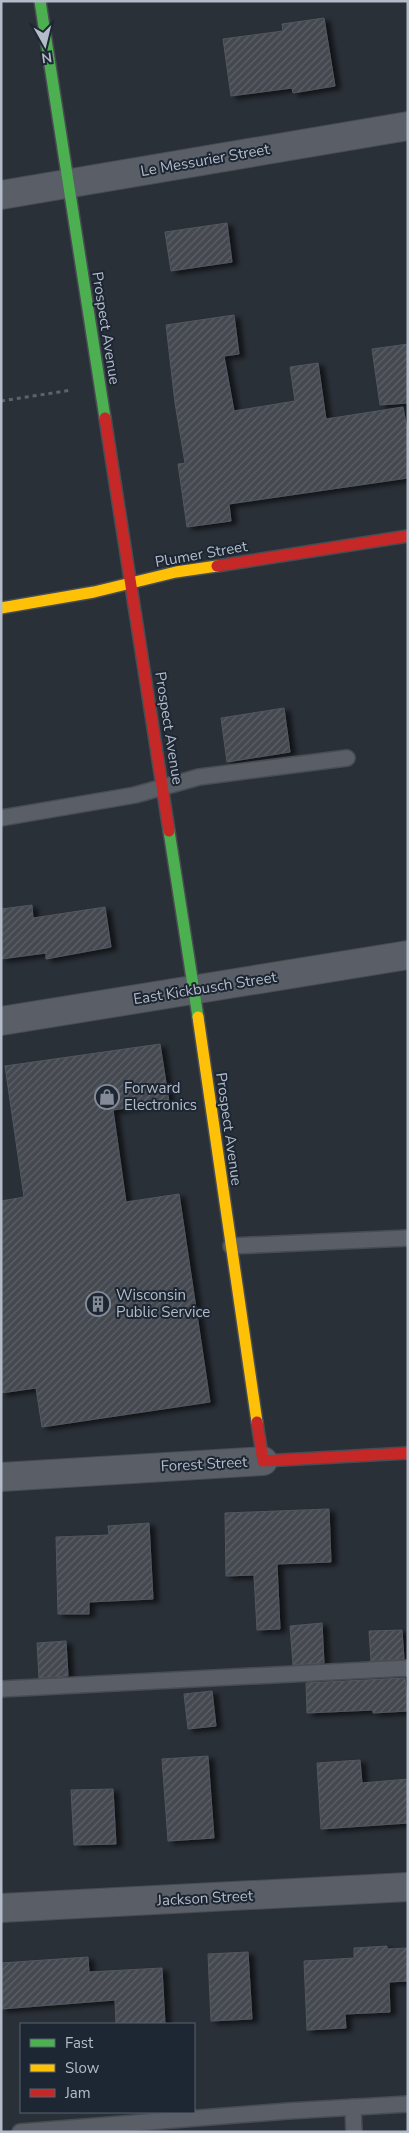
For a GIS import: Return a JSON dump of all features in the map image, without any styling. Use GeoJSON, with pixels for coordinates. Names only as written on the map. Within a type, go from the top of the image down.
{"type":"FeatureCollection","features":[{"type":"Feature","properties":{"kind":"street","name":"Prospect Avenue"},"geometry":{"type":"LineString","coordinates":[[40,1],[194,990],[263,1461]]}},
{"type":"Feature","properties":{"kind":"street","name":"Le Messurier Street"},"geometry":{"type":"LineString","coordinates":[[1,194],[408,126]]}},
{"type":"Feature","properties":{"kind":"street","name":"Plumer Street"},"geometry":{"type":"LineString","coordinates":[[1,608],[74,596],[176,572],[408,536]]}},
{"type":"Feature","properties":{"kind":"street","name":"East Kickbusch Street"},"geometry":{"type":"LineString","coordinates":[[1,1021],[408,955]]}},
{"type":"Feature","properties":{"kind":"street","name":"Forest Street"},"geometry":{"type":"LineString","coordinates":[[1,1476],[408,1453]]}},
{"type":"Feature","properties":{"kind":"street","name":"Jackson Street"},"geometry":{"type":"LineString","coordinates":[[1,1908],[408,1887]]}},
{"type":"Feature","properties":{"kind":"lane"},"geometry":{"type":"LineString","coordinates":[[1,818],[135,795],[198,776],[347,758]]}},
{"type":"Feature","properties":{"kind":"lane"},"geometry":{"type":"LineString","coordinates":[[232,1246],[408,1238]]}},
{"type":"Feature","properties":{"kind":"lane"},"geometry":{"type":"LineString","coordinates":[[1,1689],[408,1668]]}},
{"type":"Feature","properties":{"kind":"lane"},"geometry":{"type":"LineString","coordinates":[[20,2132],[408,2104]]}},
{"type":"Feature","properties":{"kind":"lane"},"geometry":{"type":"LineString","coordinates":[[353,2107],[354,2132]]}},
{"type":"Feature","properties":{"kind":"path"},"geometry":{"type":"LineString","coordinates":[[1,401],[100,386]]}},
{"type":"Feature","properties":{"kind":"building"},"geometry":{"type":"Polygon","coordinates":[[[324,18],[335,86],[293,93],[292,88],[231,96],[223,39],[283,31],[282,24],[324,18]]]}},
{"type":"Feature","properties":{"kind":"building"},"geometry":{"type":"Polygon","coordinates":[[[227,223],[232,262],[171,271],[165,232],[227,223]]]}},
{"type":"Feature","properties":{"kind":"building"},"geometry":{"type":"Polygon","coordinates":[[[234,315],[239,354],[224,356],[234,411],[295,401],[290,367],[318,363],[326,419],[403,407],[408,435],[408,478],[229,504],[231,521],[187,527],[178,464],[185,463],[175,403],[166,325],[234,315]]]}},
{"type":"Feature","properties":{"kind":"building"},"geometry":{"type":"Polygon","coordinates":[[[408,344],[408,403],[380,405],[372,349],[408,344]]]}},
{"type":"Feature","properties":{"kind":"building"},"geometry":{"type":"Polygon","coordinates":[[[284,708],[290,752],[227,762],[221,718],[284,708]]]}},
{"type":"Feature","properties":{"kind":"building"},"geometry":{"type":"Polygon","coordinates":[[[32,905],[33,918],[105,907],[111,947],[46,959],[46,953],[1,959],[1,909],[32,905]]]}},
{"type":"Feature","properties":{"kind":"building","name":"Wisconsin Public Service"},"geometry":{"type":"Polygon","coordinates":[[[160,1044],[169,1102],[113,1110],[126,1202],[179,1194],[210,1402],[42,1427],[36,1388],[1,1393],[1,1201],[24,1197],[5,1066],[160,1044]]]}},
{"type":"Feature","properties":{"kind":"building"},"geometry":{"type":"Polygon","coordinates":[[[329,1509],[331,1562],[277,1564],[280,1629],[257,1630],[254,1575],[226,1576],[225,1513],[329,1509]]]}},
{"type":"Feature","properties":{"kind":"building"},"geometry":{"type":"Polygon","coordinates":[[[149,1523],[153,1599],[89,1602],[89,1614],[58,1614],[56,1537],[109,1535],[108,1526],[149,1523]]]}},
{"type":"Feature","properties":{"kind":"building"},"geometry":{"type":"Polygon","coordinates":[[[322,1623],[324,1663],[293,1665],[290,1626],[322,1623]]]}},
{"type":"Feature","properties":{"kind":"building"},"geometry":{"type":"Polygon","coordinates":[[[402,1630],[404,1659],[371,1661],[369,1631],[402,1630]]]}},
{"type":"Feature","properties":{"kind":"building"},"geometry":{"type":"Polygon","coordinates":[[[66,1641],[68,1676],[39,1678],[37,1643],[66,1641]]]}},
{"type":"Feature","properties":{"kind":"building"},"geometry":{"type":"Polygon","coordinates":[[[405,1678],[408,1711],[373,1713],[373,1710],[307,1713],[306,1683],[405,1678]]]}},
{"type":"Feature","properties":{"kind":"building"},"geometry":{"type":"Polygon","coordinates":[[[212,1691],[216,1726],[188,1729],[184,1694],[212,1691]]]}},
{"type":"Feature","properties":{"kind":"building"},"geometry":{"type":"Polygon","coordinates":[[[208,1756],[214,1838],[168,1841],[162,1759],[208,1756]]]}},
{"type":"Feature","properties":{"kind":"building"},"geometry":{"type":"Polygon","coordinates":[[[360,1760],[362,1783],[408,1779],[408,1823],[321,1829],[317,1763],[360,1760]]]}},
{"type":"Feature","properties":{"kind":"building"},"geometry":{"type":"Polygon","coordinates":[[[113,1789],[116,1844],[74,1845],[71,1790],[113,1789]]]}},
{"type":"Feature","properties":{"kind":"building"},"geometry":{"type":"Polygon","coordinates":[[[387,1946],[387,1949],[408,1948],[408,1981],[389,1982],[390,2012],[345,2014],[346,2028],[307,2030],[304,1961],[354,1958],[354,1948],[387,1946]]]}},
{"type":"Feature","properties":{"kind":"building"},"geometry":{"type":"Polygon","coordinates":[[[248,1952],[252,2019],[211,2021],[208,1954],[248,1952]]]}},
{"type":"Feature","properties":{"kind":"building"},"geometry":{"type":"Polygon","coordinates":[[[88,1957],[89,1972],[162,1968],[165,2023],[116,2023],[115,2000],[1,2009],[1,1963],[88,1957]]]}},
{"type":"Feature","properties":{"kind":"traffic: fast"},"geometry":{"type":"LineString","coordinates":[[40,1],[105,418]]}},
{"type":"Feature","properties":{"kind":"traffic: fast"},"geometry":{"type":"LineString","coordinates":[[169,831],[198,1017]]}},
{"type":"Feature","properties":{"kind":"traffic: slow"},"geometry":{"type":"LineString","coordinates":[[1,608],[94,592],[176,572],[217,566]]}},
{"type":"Feature","properties":{"kind":"traffic: slow"},"geometry":{"type":"LineString","coordinates":[[198,1017],[257,1422]]}},
{"type":"Feature","properties":{"kind":"traffic: jam"},"geometry":{"type":"LineString","coordinates":[[105,418],[169,831]]}},
{"type":"Feature","properties":{"kind":"traffic: jam"},"geometry":{"type":"LineString","coordinates":[[217,566],[408,536]]}},
{"type":"Feature","properties":{"kind":"traffic: jam"},"geometry":{"type":"LineString","coordinates":[[257,1422],[263,1461],[408,1453]]}},
{"type":"Feature","properties":{"kind":"place","name":"Forward Electronics"},"geometry":{"type":"Point","coordinates":[107,1097]}},
{"type":"Feature","properties":{"kind":"place","name":"Wisconsin Public Service"},"geometry":{"type":"Point","coordinates":[98,1304]}}]}
